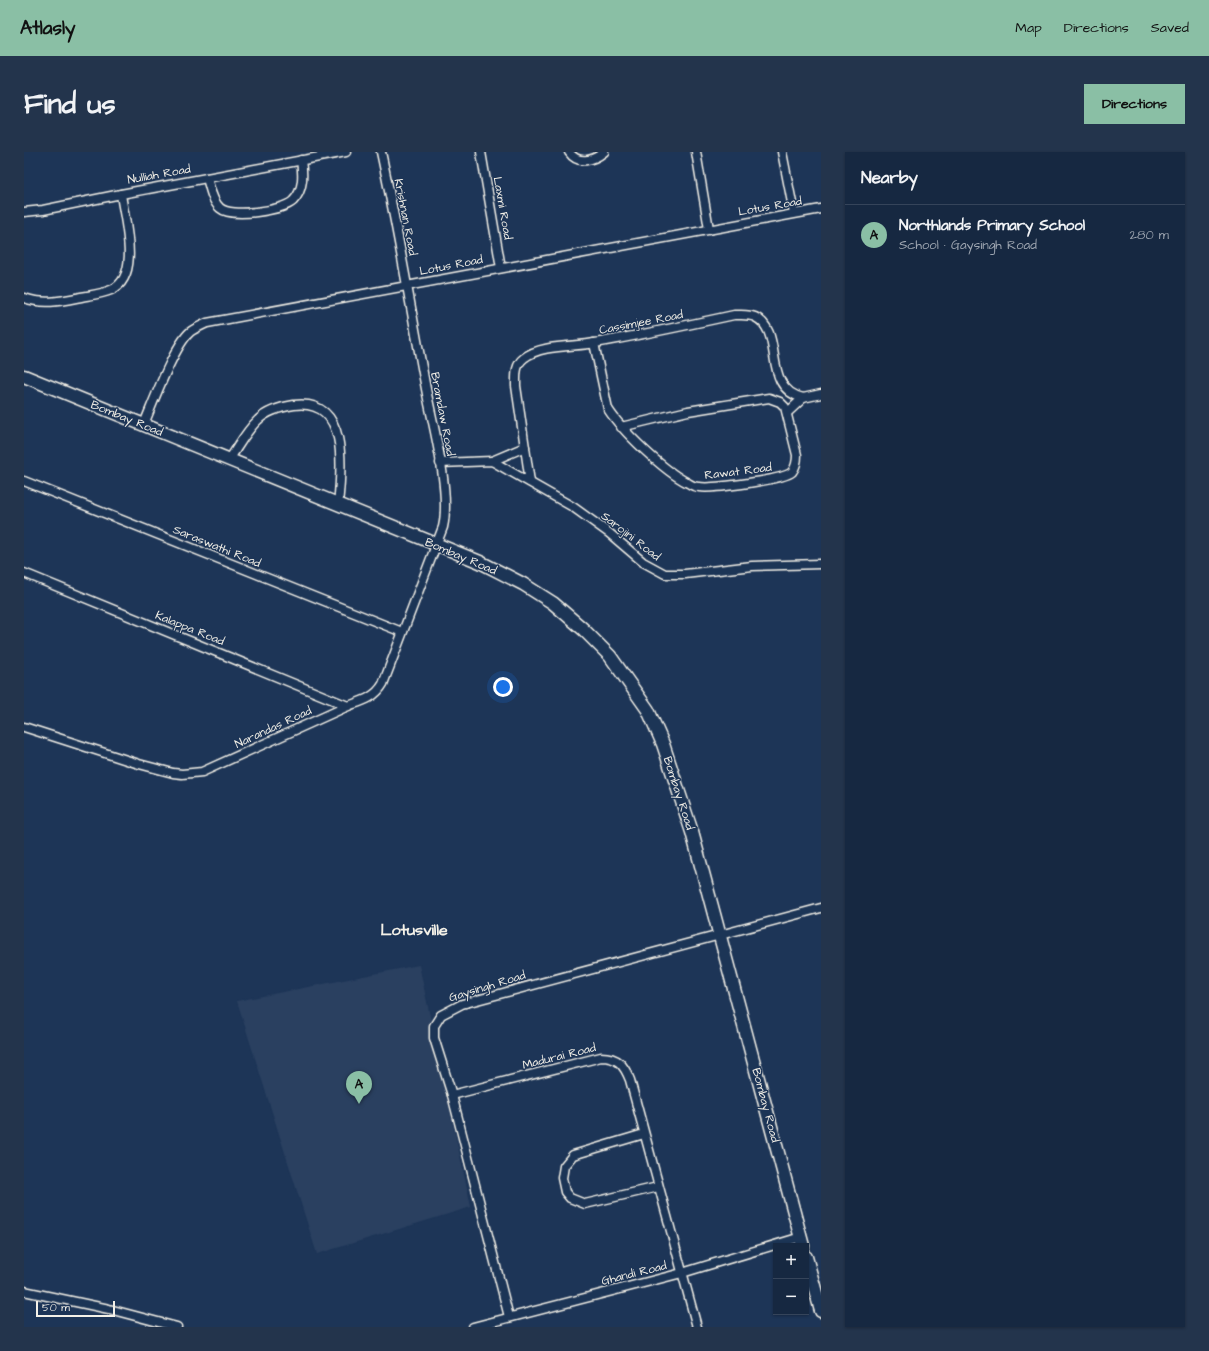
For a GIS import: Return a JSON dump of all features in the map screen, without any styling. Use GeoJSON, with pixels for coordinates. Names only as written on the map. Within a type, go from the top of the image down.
{"type":"FeatureCollection","features":[{"type":"Feature","properties":{"kind":"street","name":"Nulliah Road"},"geometry":{"type":"LineString","coordinates":[[24,212],[43,210],[346,152]]}},
{"type":"Feature","properties":{"kind":"street","name":"Krishnan Road"},"geometry":{"type":"LineString","coordinates":[[381,152],[399,237],[406,286]]}},
{"type":"Feature","properties":{"kind":"street","name":"Laxmi Road"},"geometry":{"type":"LineString","coordinates":[[482,152],[501,268]]}},
{"type":"Feature","properties":{"kind":"street"},"geometry":{"type":"LineString","coordinates":[[569,152],[573,158],[582,161],[590,160],[604,152]]}},
{"type":"Feature","properties":{"kind":"street"},"geometry":{"type":"LineString","coordinates":[[696,152],[709,229]]}},
{"type":"Feature","properties":{"kind":"street"},"geometry":{"type":"LineString","coordinates":[[782,152],[794,213]]}},
{"type":"Feature","properties":{"kind":"street"},"geometry":{"type":"LineString","coordinates":[[207,178],[215,204],[220,209],[229,213],[246,214],[286,206],[292,201],[301,186],[303,175],[301,160]]}},
{"type":"Feature","properties":{"kind":"street"},"geometry":{"type":"LineString","coordinates":[[24,298],[44,303],[57,302],[111,290],[119,284],[126,276],[129,267],[121,194]]}},
{"type":"Feature","properties":{"kind":"street","name":"Lotus Road"},"geometry":{"type":"LineString","coordinates":[[144,424],[174,357],[184,339],[190,332],[207,323],[794,213],[821,210]]}},
{"type":"Feature","properties":{"kind":"street","name":"Bramdaw Road"},"geometry":{"type":"LineString","coordinates":[[406,286],[440,463],[446,504],[445,516],[436,546]]}},
{"type":"Feature","properties":{"kind":"street","name":"Cassimjee Road"},"geometry":{"type":"LineString","coordinates":[[530,482],[516,386],[516,372],[518,365],[529,355],[539,351],[562,346],[594,343],[734,315],[755,316],[768,330],[778,375],[784,386],[796,396],[803,398]]}},
{"type":"Feature","properties":{"kind":"street","name":"Rawat Road"},"geometry":{"type":"LineString","coordinates":[[594,343],[608,409],[621,427],[640,446],[682,480],[699,487],[710,487],[783,477],[791,473],[797,462],[797,455],[787,413]]}},
{"type":"Feature","properties":{"kind":"street","name":"Bombay Road"},"geometry":{"type":"LineString","coordinates":[[24,376],[338,504],[436,546],[486,565],[523,584],[553,603],[583,629],[610,656],[648,710],[663,744],[692,832],[721,934],[802,1242]]}},
{"type":"Feature","properties":{"kind":"street"},"geometry":{"type":"LineString","coordinates":[[621,427],[688,411],[757,399],[769,398],[780,402],[785,407],[787,413],[803,398],[821,394]]}},
{"type":"Feature","properties":{"kind":"street"},"geometry":{"type":"LineString","coordinates":[[229,460],[248,432],[258,420],[267,413],[291,406],[305,404],[315,406],[328,415],[337,431],[340,446],[341,479],[338,504]]}},
{"type":"Feature","properties":{"kind":"street"},"geometry":{"type":"LineString","coordinates":[[440,463],[492,461],[525,447]]}},
{"type":"Feature","properties":{"kind":"street","name":"Sarojini Road"},"geometry":{"type":"LineString","coordinates":[[492,461],[586,516],[643,562],[665,574],[685,574],[752,566],[821,564]]}},
{"type":"Feature","properties":{"kind":"street","name":"Saraswathi Road"},"geometry":{"type":"LineString","coordinates":[[24,481],[402,632]]}},
{"type":"Feature","properties":{"kind":"street","name":"Narandas Road"},"geometry":{"type":"LineString","coordinates":[[24,727],[139,764],[182,774],[208,770],[371,697],[379,691],[391,667],[402,632],[436,546]]}},
{"type":"Feature","properties":{"kind":"street","name":"Kalappa Road"},"geometry":{"type":"LineString","coordinates":[[24,573],[348,706]]}},
{"type":"Feature","properties":{"kind":"street","name":"Gaysingh Road"},"geometry":{"type":"LineString","coordinates":[[509,1317],[452,1095],[434,1038],[434,1026],[437,1019],[448,1010],[462,1004],[821,908]]}},
{"type":"Feature","properties":{"kind":"street","name":"Madurai Road"},"geometry":{"type":"LineString","coordinates":[[452,1095],[601,1057],[610,1057],[621,1063],[627,1071],[697,1327]]}},
{"type":"Feature","properties":{"kind":"street"},"geometry":{"type":"LineString","coordinates":[[644,1134],[573,1155],[564,1166],[562,1178],[565,1192],[570,1198],[585,1204],[658,1188]]}},
{"type":"Feature","properties":{"kind":"street","name":"Ghandi Road"},"geometry":{"type":"LineString","coordinates":[[473,1327],[802,1242]]}},
{"type":"Feature","properties":{"kind":"street"},"geometry":{"type":"LineString","coordinates":[[809,1268],[821,1311]]}},
{"type":"Feature","properties":{"kind":"street"},"geometry":{"type":"LineString","coordinates":[[24,1291],[109,1309],[177,1327]]}},
{"type":"Feature","properties":{"kind":"shaded area"},"geometry":{"type":"Polygon","coordinates":[[[419,965],[471,1207],[317,1254],[237,1001],[419,965]]]}},
{"type":"Feature","properties":{"kind":"place","name":"Northlands Primary School"},"geometry":{"type":"Point","coordinates":[359,1104]}},
{"type":"Feature","properties":{"kind":"district","name":"Lotusville"},"geometry":{"type":"Point","coordinates":[414,929]}}]}
